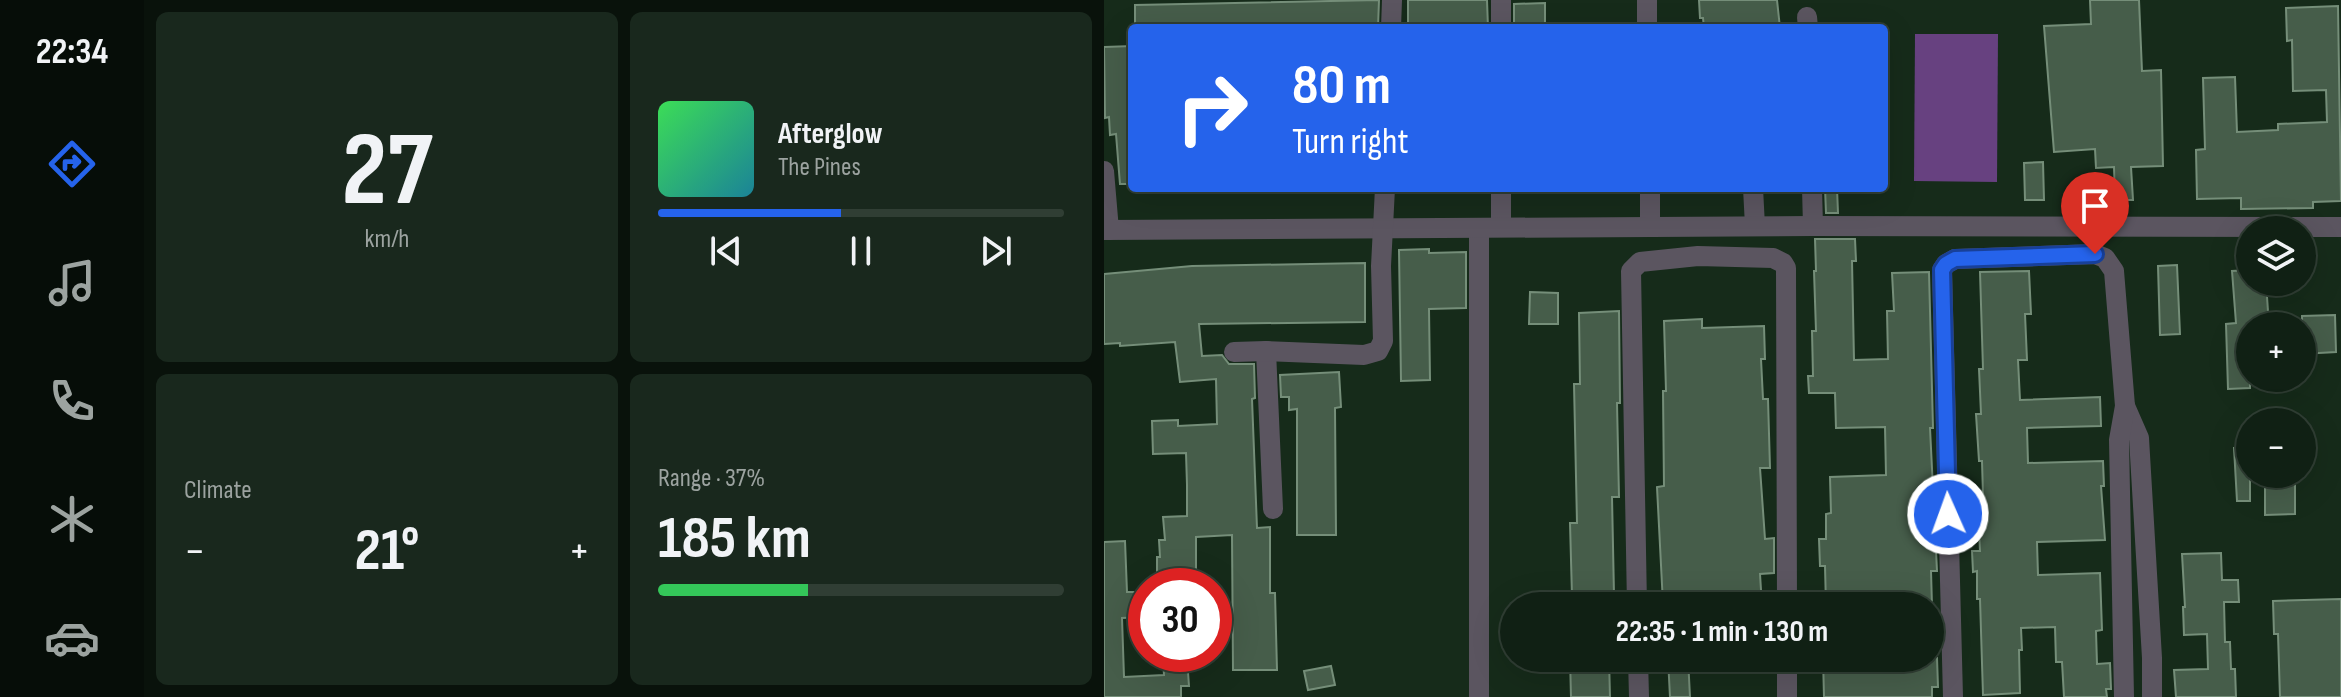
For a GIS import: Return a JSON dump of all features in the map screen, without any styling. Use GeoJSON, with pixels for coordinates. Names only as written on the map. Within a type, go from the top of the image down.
{"type":"FeatureCollection","features":[{"type":"Feature","properties":{"kind":"street"},"geometry":{"type":"LineString","coordinates":[[1391,24],[1392,0]]}},
{"type":"Feature","properties":{"kind":"street"},"geometry":{"type":"LineString","coordinates":[[1501,0],[1501,24]]}},
{"type":"Feature","properties":{"kind":"street"},"geometry":{"type":"LineString","coordinates":[[1647,0],[1647,24]]}},
{"type":"Feature","properties":{"kind":"street"},"geometry":{"type":"LineString","coordinates":[[1104,171],[1107,230],[1755,226],[2341,227]]}},
{"type":"Feature","properties":{"kind":"street"},"geometry":{"type":"LineString","coordinates":[[1234,352],[1364,355],[1378,351],[1383,341],[1381,266],[1385,192]]}},
{"type":"Feature","properties":{"kind":"street"},"geometry":{"type":"LineString","coordinates":[[1501,192],[1501,227]]}},
{"type":"Feature","properties":{"kind":"street"},"geometry":{"type":"LineString","coordinates":[[1650,192],[1650,227]]}},
{"type":"Feature","properties":{"kind":"street"},"geometry":{"type":"LineString","coordinates":[[1753,192],[1755,226]]}},
{"type":"Feature","properties":{"kind":"street"},"geometry":{"type":"LineString","coordinates":[[1812,192],[1813,226]]}},
{"type":"Feature","properties":{"kind":"street"},"geometry":{"type":"LineString","coordinates":[[1479,228],[1479,697]]}},
{"type":"Feature","properties":{"kind":"street"},"geometry":{"type":"LineString","coordinates":[[1953,697],[1942,270],[1955,259],[2095,254],[2105,258],[2114,271],[2125,406],[2119,440],[2124,697]]}},
{"type":"Feature","properties":{"kind":"street"},"geometry":{"type":"LineString","coordinates":[[1637,592],[1631,271],[1640,262],[1698,256],[1773,258],[1786,268],[1787,592]]}},
{"type":"Feature","properties":{"kind":"street"},"geometry":{"type":"LineString","coordinates":[[1266,351],[1273,509]]}},
{"type":"Feature","properties":{"kind":"street"},"geometry":{"type":"LineString","coordinates":[[2125,406],[2139,438],[2152,697]]}},
{"type":"Feature","properties":{"kind":"street"},"geometry":{"type":"LineString","coordinates":[[1638,672],[1639,697]]}},
{"type":"Feature","properties":{"kind":"street"},"geometry":{"type":"LineString","coordinates":[[1787,672],[1787,697]]}},
{"type":"Feature","properties":{"kind":"shaded area"},"geometry":{"type":"Polygon","coordinates":[[[1915,34],[1998,34],[1997,182],[1914,181],[1915,34]]]}},
{"type":"Feature","properties":{"kind":"building"},"geometry":{"type":"Polygon","coordinates":[[[1379,0],[1378,24],[1135,24],[1135,5],[1379,0]]]}},
{"type":"Feature","properties":{"kind":"building"},"geometry":{"type":"Polygon","coordinates":[[[1408,0],[1487,0],[1488,24],[1408,24],[1408,0]]]}},
{"type":"Feature","properties":{"kind":"building"},"geometry":{"type":"Polygon","coordinates":[[[1699,0],[1777,0],[1780,24],[1704,24],[1703,18],[1700,18],[1699,0]]]}},
{"type":"Feature","properties":{"kind":"building"},"geometry":{"type":"Polygon","coordinates":[[[2090,0],[2139,0],[2142,71],[2161,70],[2163,166],[2131,167],[2133,200],[2115,200],[2114,167],[2096,168],[2095,149],[2054,152],[2044,26],[2091,24],[2090,0]]]}},
{"type":"Feature","properties":{"kind":"building"},"geometry":{"type":"Polygon","coordinates":[[[1545,3],[1545,24],[1514,24],[1514,4],[1545,3]]]}},
{"type":"Feature","properties":{"kind":"building"},"geometry":{"type":"Polygon","coordinates":[[[2338,6],[2341,201],[2313,202],[2313,208],[2241,209],[2241,198],[2197,199],[2196,150],[2205,149],[2203,78],[2235,77],[2237,132],[2278,130],[2278,124],[2327,122],[2326,90],[2293,91],[2292,40],[2287,41],[2286,8],[2338,6]]]}},
{"type":"Feature","properties":{"kind":"building"},"geometry":{"type":"Polygon","coordinates":[[[1128,46],[1128,184],[1120,184],[1116,134],[1110,135],[1109,117],[1105,118],[1104,47],[1128,46]]]}},
{"type":"Feature","properties":{"kind":"building"},"geometry":{"type":"Polygon","coordinates":[[[2043,162],[2044,200],[2025,200],[2024,163],[2043,162]]]}},
{"type":"Feature","properties":{"kind":"building"},"geometry":{"type":"Polygon","coordinates":[[[1825,192],[1837,192],[1838,213],[1826,213],[1825,192]]]}},
{"type":"Feature","properties":{"kind":"building"},"geometry":{"type":"Polygon","coordinates":[[[1815,239],[1855,239],[1856,261],[1852,261],[1854,360],[1888,359],[1887,311],[1894,311],[1892,273],[1929,272],[1933,428],[1930,428],[1937,571],[1931,571],[1932,592],[1826,592],[1825,566],[1820,566],[1819,539],[1826,539],[1826,514],[1831,513],[1830,477],[1886,475],[1885,427],[1836,428],[1835,393],[1809,393],[1808,376],[1813,376],[1812,331],[1816,331],[1815,239]]]}},
{"type":"Feature","properties":{"kind":"building"},"geometry":{"type":"Polygon","coordinates":[[[1429,249],[1429,253],[1466,252],[1466,308],[1429,309],[1430,380],[1401,381],[1399,250],[1429,249]]]}},
{"type":"Feature","properties":{"kind":"building"},"geometry":{"type":"Polygon","coordinates":[[[1365,263],[1365,322],[1199,324],[1202,356],[1222,355],[1229,364],[1254,364],[1255,398],[1252,399],[1257,528],[1270,527],[1270,593],[1275,593],[1277,670],[1233,670],[1232,535],[1196,537],[1196,568],[1157,568],[1159,540],[1165,540],[1163,517],[1187,516],[1186,453],[1153,454],[1152,421],[1178,420],[1178,426],[1217,424],[1216,379],[1180,382],[1175,342],[1120,346],[1120,343],[1104,344],[1104,274],[1192,266],[1365,263]]]}},
{"type":"Feature","properties":{"kind":"building"},"geometry":{"type":"Polygon","coordinates":[[[2177,265],[2180,334],[2160,335],[2158,266],[2177,265]]]}},
{"type":"Feature","properties":{"kind":"building"},"geometry":{"type":"Polygon","coordinates":[[[2029,271],[2031,314],[2025,314],[2027,360],[2018,360],[2020,400],[2100,397],[2101,426],[2027,428],[2028,463],[2103,461],[2104,486],[2101,486],[2105,540],[2037,542],[2038,575],[2100,573],[2102,630],[2096,631],[2097,664],[2110,663],[2111,689],[2106,689],[2107,697],[2064,697],[2062,662],[2056,662],[2055,627],[2021,628],[2020,693],[1983,695],[1980,599],[1977,599],[1977,571],[1973,572],[1972,551],[1980,551],[1979,530],[1984,530],[1982,461],[1979,461],[1976,414],[1981,414],[1979,369],[1983,369],[1980,272],[2029,271]]]}},
{"type":"Feature","properties":{"kind":"building"},"geometry":{"type":"Polygon","coordinates":[[[2232,271],[2236,271],[2236,296],[2267,296],[2268,312],[2236,312],[2236,323],[2232,271]]]}},
{"type":"Feature","properties":{"kind":"building"},"geometry":{"type":"Polygon","coordinates":[[[1530,292],[1558,293],[1558,324],[1529,324],[1530,292]]]}},
{"type":"Feature","properties":{"kind":"building"},"geometry":{"type":"Polygon","coordinates":[[[1619,311],[1619,497],[1612,497],[1614,592],[1572,592],[1570,523],[1577,523],[1574,384],[1580,384],[1579,313],[1619,311]]]}},
{"type":"Feature","properties":{"kind":"building"},"geometry":{"type":"Polygon","coordinates":[[[2335,315],[2336,352],[2316,353],[2316,316],[2335,315]]]}},
{"type":"Feature","properties":{"kind":"building"},"geometry":{"type":"Polygon","coordinates":[[[1702,319],[1702,328],[1764,326],[1765,359],[1761,359],[1763,399],[1768,399],[1770,468],[1760,468],[1765,539],[1774,538],[1774,573],[1760,574],[1761,592],[1662,592],[1657,487],[1664,486],[1664,321],[1702,319]]]}},
{"type":"Feature","properties":{"kind":"building"},"geometry":{"type":"Polygon","coordinates":[[[2236,323],[2236,389],[2228,389],[2226,324],[2236,323]]]}},
{"type":"Feature","properties":{"kind":"building"},"geometry":{"type":"Polygon","coordinates":[[[1339,372],[1341,407],[1335,408],[1336,535],[1297,535],[1297,409],[1289,410],[1289,397],[1281,397],[1280,375],[1339,372]]]}},
{"type":"Feature","properties":{"kind":"building"},"geometry":{"type":"Polygon","coordinates":[[[2236,488],[2250,488],[2250,501],[2237,501],[2236,488]]]}},
{"type":"Feature","properties":{"kind":"building"},"geometry":{"type":"Polygon","coordinates":[[[2265,488],[2295,488],[2295,514],[2265,515],[2265,488]]]}},
{"type":"Feature","properties":{"kind":"building"},"geometry":{"type":"Polygon","coordinates":[[[1125,541],[1128,618],[1122,618],[1124,677],[1188,672],[1189,686],[1181,686],[1181,697],[1104,697],[1104,542],[1125,541]]]}},
{"type":"Feature","properties":{"kind":"building"},"geometry":{"type":"Polygon","coordinates":[[[2221,553],[2222,580],[2238,580],[2239,602],[2224,602],[2225,642],[2230,642],[2236,697],[2176,697],[2174,670],[2208,669],[2207,634],[2184,635],[2182,554],[2221,553]]]}},
{"type":"Feature","properties":{"kind":"building"},"geometry":{"type":"Polygon","coordinates":[[[2341,599],[2341,697],[2280,697],[2278,634],[2274,634],[2273,601],[2341,599]]]}},
{"type":"Feature","properties":{"kind":"building"},"geometry":{"type":"Polygon","coordinates":[[[1331,666],[1335,685],[1308,690],[1304,671],[1331,666]]]}},
{"type":"Feature","properties":{"kind":"building"},"geometry":{"type":"Polygon","coordinates":[[[1570,672],[1609,672],[1610,697],[1571,697],[1570,672]]]}},
{"type":"Feature","properties":{"kind":"building"},"geometry":{"type":"Polygon","coordinates":[[[1669,672],[1689,672],[1690,697],[1670,697],[1669,672]]]}},
{"type":"Feature","properties":{"kind":"building"},"geometry":{"type":"Polygon","coordinates":[[[1823,672],[1937,672],[1938,687],[1932,687],[1932,697],[1824,697],[1823,672]]]}},
{"type":"Feature","properties":{"kind":"route"},"geometry":{"type":"LineString","coordinates":[[1948,514],[1942,270],[1955,259],[2095,254]]}}]}
